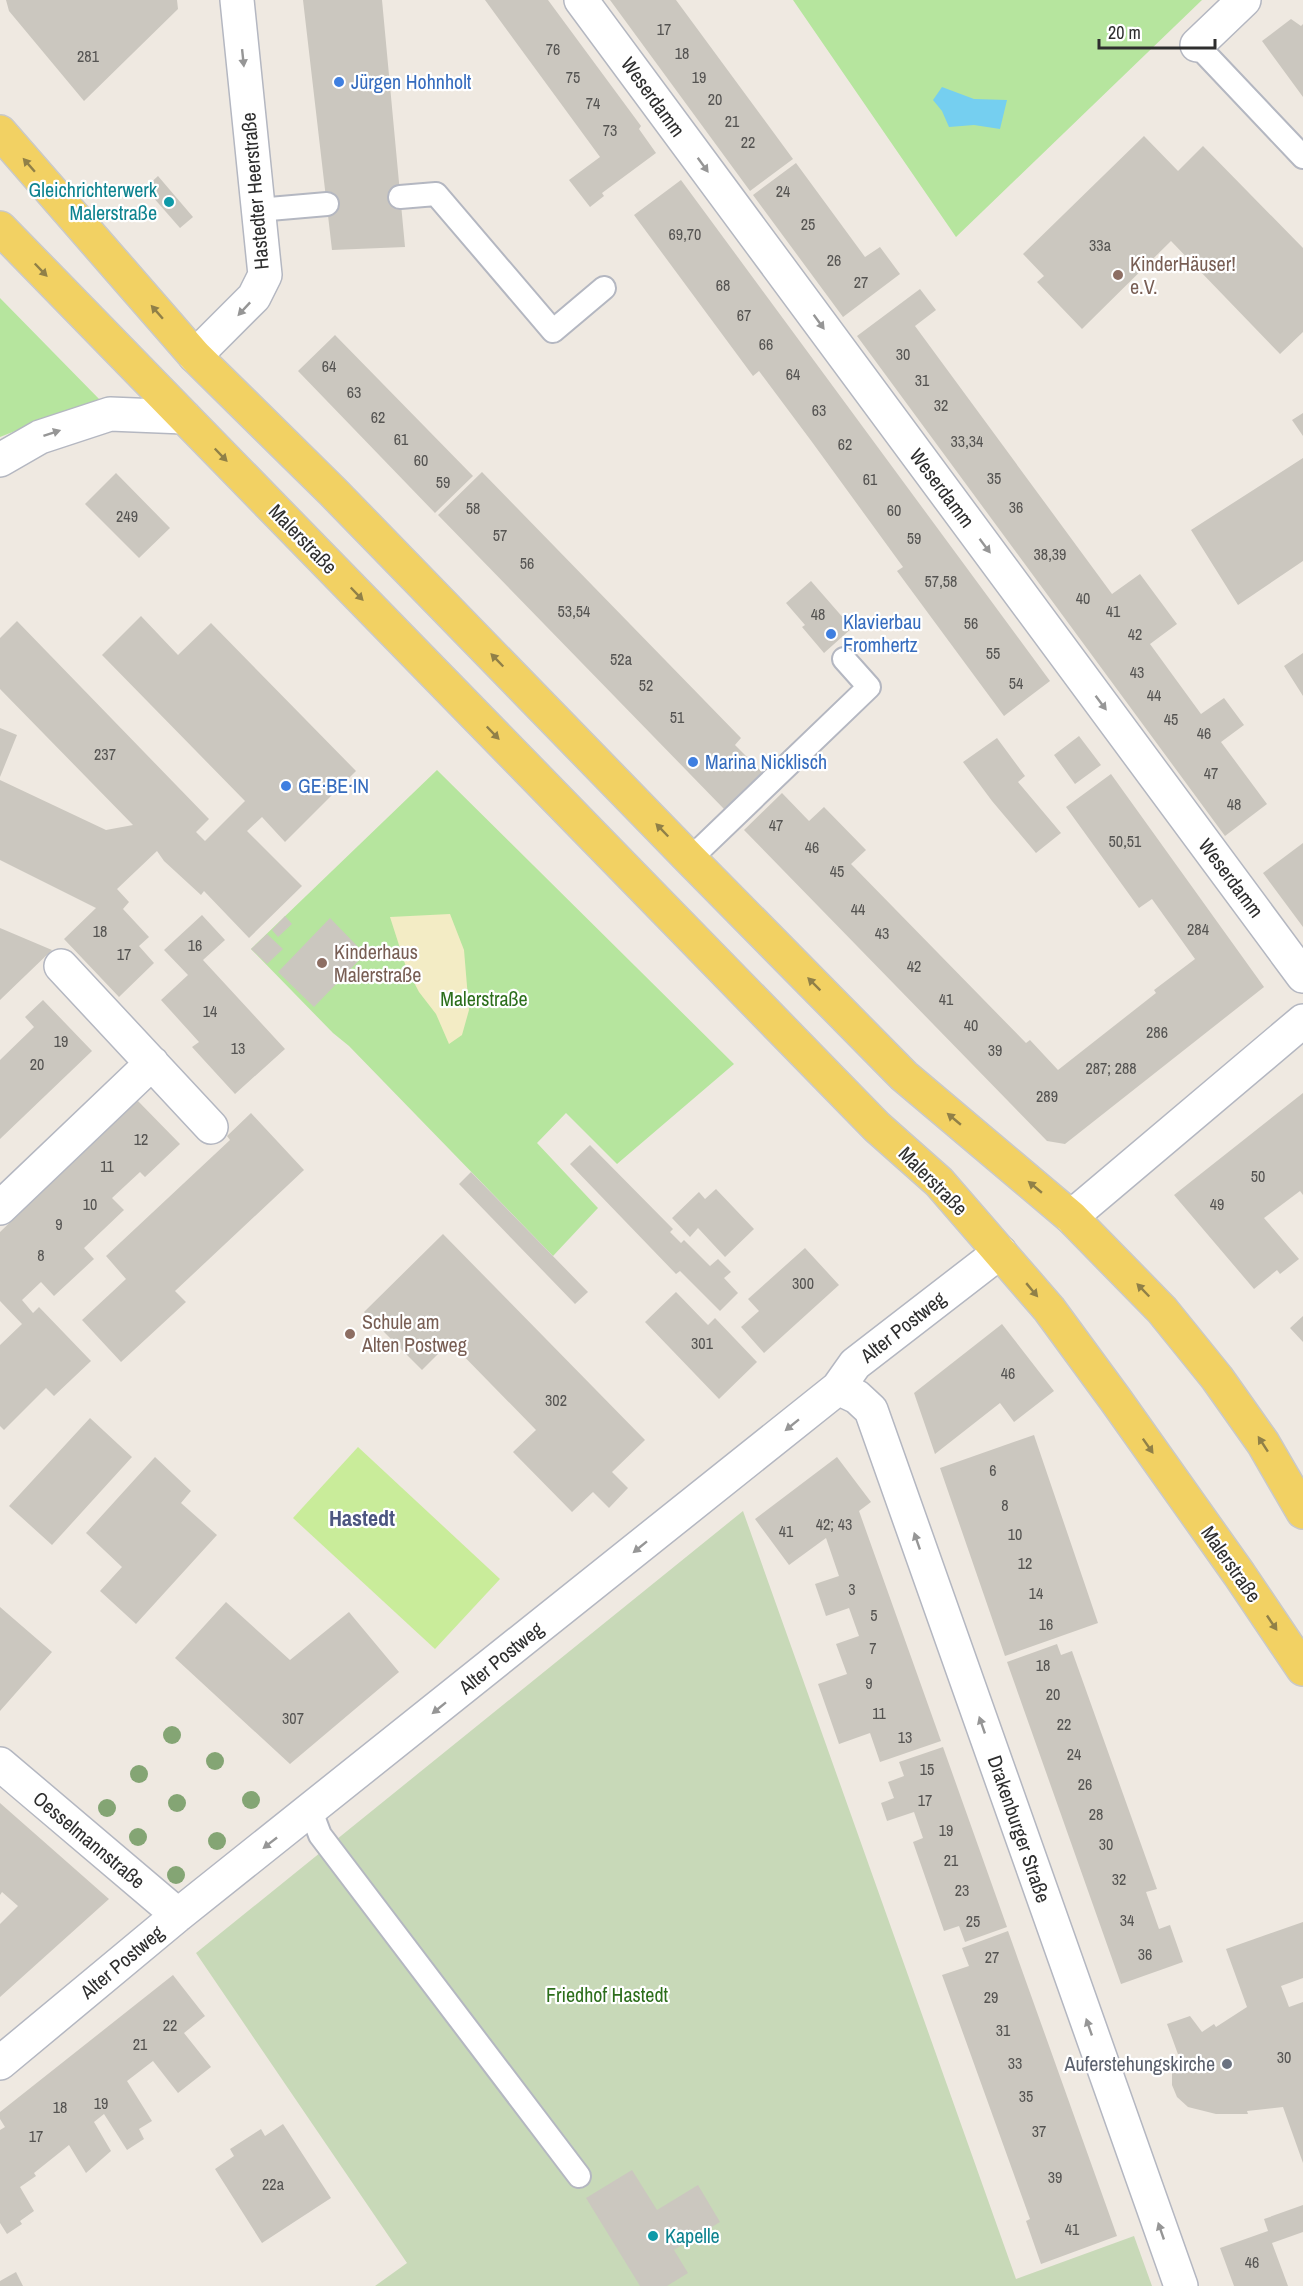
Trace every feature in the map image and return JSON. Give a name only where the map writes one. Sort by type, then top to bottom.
[{"type":"main road","points":[[0,132],[195,356],[333,492],[904,1076],[1071,1217],[1162,1310],[1217,1378],[1298,1495]]},
{"type":"main road","name":"Malerstraße","points":[[0,228],[877,1127],[939,1182],[1048,1309],[1239,1574],[1301,1655]]},
{"type":"street","name":"Hastedter Heerstraße","points":[[195,356],[254,297],[265,275],[237,0]]},
{"type":"street","name":"Weserdamm","points":[[581,0],[1303,976]]},
{"type":"street","points":[[1197,45],[1244,0]]},
{"type":"street","points":[[0,460],[40,437],[110,414],[184,417]]},
{"type":"street","points":[[61,966],[211,1127]]},
{"type":"street","points":[[1071,1217],[1303,1021]]},
{"type":"street","points":[[0,1208],[152,1063]]},
{"type":"street","name":"Alter Postweg","points":[[0,2063],[178,1915],[838,1388],[855,1364],[1000,1252]]},
{"type":"street","name":"Drakenburger Straße","points":[[838,1388],[857,1397],[871,1410],[1181,2286]]},
{"type":"street","name":"Oesselmannstraße","points":[[0,1764],[178,1915]]},
{"type":"lane","points":[[1197,45],[1303,157]]},
{"type":"lane","points":[[400,197],[436,194],[553,331],[604,288]]},
{"type":"lane","points":[[258,210],[327,204]]},
{"type":"lane","points":[[690,859],[870,687],[844,659]]},
{"type":"lane","points":[[311,1811],[320,1835],[579,2176]]},
{"type":"green space","points":[[793,0],[1202,0],[956,237]]},
{"type":"green space","points":[[0,298],[102,402],[61,413],[0,437]]},
{"type":"green space","name":"Malerstraße","points":[[437,770],[734,1064],[617,1164],[566,1113],[537,1143],[598,1208],[553,1256],[349,1046],[333,1033],[251,949]]},
{"type":"green space","points":[[358,1447],[500,1579],[435,1649],[293,1518]]},
{"type":"green space","name":"Friedhof Hastedt","points":[[743,1511],[1016,2279],[1134,2236],[1152,2286],[375,2286],[407,2263],[196,1953]]},
{"type":"sand","points":[[450,914],[464,950],[469,1010],[462,1035],[449,1044],[436,1014],[419,992],[406,967],[390,917]]},
{"type":"water","points":[[942,87],[974,99],[1007,100],[1000,129],[974,125],[949,127],[942,111],[933,100]]},
{"type":"building","points":[[6,0],[177,0],[178,9],[84,101],[9,11]]},
{"type":"building","points":[[303,0],[382,0],[405,247],[332,250]]},
{"type":"building","points":[[485,0],[548,0],[641,126],[639,129],[656,153],[602,193],[604,196],[590,207],[569,180],[600,157]]},
{"type":"building","points":[[610,0],[676,0],[793,159],[750,191]]},
{"type":"building","points":[[1291,19],[1301,26],[1303,24],[1303,97],[1262,41]]},
{"type":"building","points":[[1144,136],[1178,171],[1203,146],[1303,248],[1303,332],[1280,354],[1171,241],[1082,329],[1037,282],[1044,276],[1023,254]]},
{"type":"building","points":[[796,163],[865,257],[880,247],[900,274],[843,317],[753,195]]},
{"type":"building","name":"Gleichrichterwerk Malerstraße","points":[[158,176],[193,217],[180,228],[145,188]]},
{"type":"building","points":[[681,180],[1050,681],[1004,716],[897,571],[903,567],[812,442],[759,371],[753,376],[634,215]]},
{"type":"building","points":[[920,289],[936,310],[915,326],[1112,594],[1140,574],[1177,624],[1150,644],[1201,714],[1224,698],[1244,725],[1221,742],[1267,804],[1225,836],[857,336]]},
{"type":"building","points":[[335,335],[473,476],[435,513],[298,371]]},
{"type":"building","points":[[1303,413],[1303,436],[1292,420]]},
{"type":"building","points":[[1303,458],[1303,561],[1238,605],[1191,530]]},
{"type":"building","points":[[482,472],[741,738],[735,745],[762,772],[724,809],[438,515]]},
{"type":"building","points":[[116,473],[170,528],[139,558],[85,504]]},
{"type":"building","points":[[811,581],[852,628],[824,653],[802,627],[805,625],[786,603]]},
{"type":"building","points":[[141,616],[178,655],[211,623],[356,771],[285,842],[262,817],[247,831],[302,886],[249,938],[204,891],[201,895],[164,861],[157,851],[117,889],[129,902],[123,909],[149,937],[139,946],[154,963],[119,997],[64,939],[96,908],[0,860],[0,780],[106,830],[133,825],[0,689],[0,638],[17,621],[209,819],[196,832],[205,841],[245,801],[102,655]]},
{"type":"building","points":[[1303,653],[1303,696],[1284,666]]},
{"type":"building","points":[[0,728],[17,735],[0,777]]},
{"type":"building","points":[[1079,736],[1101,765],[1075,784],[1054,755]]},
{"type":"building","points":[[997,738],[1025,776],[1018,782],[1061,833],[1036,853],[963,762]]},
{"type":"building","points":[[1111,774],[1264,987],[1065,1144],[1047,1141],[744,830],[782,793],[809,821],[824,807],[866,850],[851,864],[1026,1043],[1030,1040],[1058,1070],[1156,993],[1154,990],[1195,959],[1152,899],[1139,908],[1066,807]]},
{"type":"building","points":[[1303,843],[1303,927],[1263,873]]},
{"type":"building","points":[[202,915],[225,940],[203,960],[285,1049],[235,1094],[192,1047],[199,1042],[161,1000],[188,975],[164,950]]},
{"type":"building","points":[[285,916],[292,924],[278,937],[272,930]]},
{"type":"building","name":"Kinderhaus Malerstraße","points":[[330,918],[365,954],[314,1007],[278,972]]},
{"type":"building","points":[[0,928],[52,950],[0,1000]]},
{"type":"building","points":[[267,934],[283,949],[267,964],[251,949]]},
{"type":"building","points":[[43,1000],[92,1051],[0,1139],[0,1060],[34,1027],[25,1017]]},
{"type":"building","points":[[1303,1093],[1303,1195],[1300,1191],[1264,1218],[1299,1259],[1280,1274],[1277,1270],[1254,1289],[1174,1195]]},
{"type":"building","points":[[137,1100],[180,1144],[145,1177],[140,1172],[112,1198],[124,1210],[84,1248],[94,1259],[54,1296],[41,1282],[22,1300],[33,1313],[39,1307],[91,1361],[54,1396],[46,1388],[4,1430],[0,1426],[0,1345],[22,1324],[0,1301],[0,1232]]},
{"type":"building","points":[[251,1113],[304,1170],[175,1291],[186,1302],[121,1362],[82,1320],[126,1279],[106,1256],[230,1140],[227,1136]]},
{"type":"building","points":[[590,1145],[673,1229],[670,1232],[681,1243],[684,1240],[710,1266],[718,1259],[731,1272],[724,1278],[738,1293],[720,1311],[680,1271],[676,1274],[570,1164]]},
{"type":"building","points":[[471,1172],[588,1292],[575,1304],[459,1184]]},
{"type":"building","points":[[716,1189],[754,1229],[725,1257],[698,1228],[690,1237],[672,1218],[699,1192],[705,1199]]},
{"type":"building","points":[[443,1234],[645,1440],[612,1472],[628,1488],[609,1508],[593,1492],[572,1512],[513,1452],[536,1430],[450,1342],[422,1370],[364,1312]]},
{"type":"building","points":[[805,1248],[839,1285],[764,1353],[741,1327],[759,1311],[748,1299]]},
{"type":"building","points":[[676,1292],[708,1325],[715,1318],[757,1362],[719,1399],[645,1322]]},
{"type":"building","points":[[1303,1316],[1303,1342],[1290,1328]]},
{"type":"building","points":[[1002,1324],[1054,1391],[1014,1422],[1000,1403],[935,1454],[914,1393]]},
{"type":"building","points":[[90,1418],[132,1457],[52,1545],[9,1506]]},
{"type":"building","points":[[1034,1435],[1098,1623],[1005,1656],[940,1468]]},
{"type":"building","points":[[155,1457],[191,1491],[181,1503],[217,1535],[136,1624],[100,1591],[122,1567],[86,1533]]},
{"type":"building","points":[[837,1457],[871,1502],[859,1511],[941,1741],[880,1762],[870,1733],[839,1744],[818,1684],[847,1674],[836,1644],[859,1636],[849,1608],[826,1616],[815,1584],[839,1576],[826,1538],[789,1565],[755,1519]]},
{"type":"building","points":[[226,1602],[290,1660],[349,1612],[399,1672],[290,1764],[175,1658]]},
{"type":"building","points":[[0,1607],[52,1652],[0,1711]]},
{"type":"building","points":[[1057,1644],[1061,1655],[1072,1651],[1157,1889],[1146,1892],[1159,1929],[1170,1925],[1183,1962],[1121,1984],[1007,1662]]},
{"type":"building","points":[[943,1747],[1007,1927],[965,1942],[959,1926],[944,1931],[913,1842],[923,1838],[914,1812],[887,1821],[881,1803],[894,1798],[888,1782],[904,1776],[899,1762]]},
{"type":"building","points":[[0,1803],[109,1899],[0,1997],[0,1924],[18,1906],[2,1892],[0,1895]]},
{"type":"building","points":[[1303,1922],[1303,1978],[1281,1986],[1289,2007],[1303,2002],[1303,2163],[1283,2107],[1247,2111],[1248,2114],[1216,2114],[1188,2107],[1177,2097],[1172,2085],[1172,2070],[1179,2057],[1167,2024],[1190,2016],[1202,2032],[1214,2024],[1216,2027],[1247,2007],[1226,1949]]},
{"type":"building","points":[[1008,1931],[1117,2236],[1041,2264],[1026,2221],[1030,2219],[942,1975],[969,1966],[962,1948]]},
{"type":"building","points":[[173,1975],[205,2016],[184,2033],[211,2067],[178,2093],[153,2061],[127,2081],[152,2121],[139,2129],[144,2139],[127,2150],[104,2114],[94,2122],[111,2151],[86,2173],[69,2145],[34,2173],[36,2176],[20,2187],[34,2211],[20,2221],[22,2224],[7,2234],[0,2223],[0,2130],[5,2127],[0,2119],[0,2112]]},
{"type":"building","points":[[283,2124],[331,2198],[262,2243],[215,2169],[234,2156],[230,2149],[261,2129],[265,2136]]},
{"type":"building","name":"Kapelle","points":[[632,2170],[657,2210],[698,2185],[720,2222],[674,2250],[688,2273],[667,2286],[640,2286],[586,2198]]},
{"type":"building","points":[[1303,2205],[1303,2232],[1272,2243],[1288,2286],[1234,2286],[1220,2248],[1268,2231],[1264,2219]]},
{"type":"building","points":[[16,2272],[23,2286],[0,2286],[0,2281]]},
{"type":"place","name":"Jürgen Hohnholt","points":[[339,82]]},
{"type":"place","name":"Gleichrichterwerk Malerstraße","points":[[169,202]]},
{"type":"place","name":"KinderHäuser! e.V.","points":[[1118,275]]},
{"type":"place","name":"Klavierbau Fromhertz","points":[[831,634]]},
{"type":"place","name":"Marina Nicklisch","points":[[693,762]]},
{"type":"place","name":"GE·BE·IN","points":[[286,786]]},
{"type":"place","name":"Kinderhaus Malerstraße","points":[[322,963]]},
{"type":"place","name":"Schule am Alten Postweg","points":[[350,1334]]},
{"type":"place","name":"Auferstehungskirche","points":[[1227,2064]]},
{"type":"place","name":"Kapelle","points":[[653,2236]]},
{"type":"district","name":"Hastedt","points":[[362,1518]]}]
